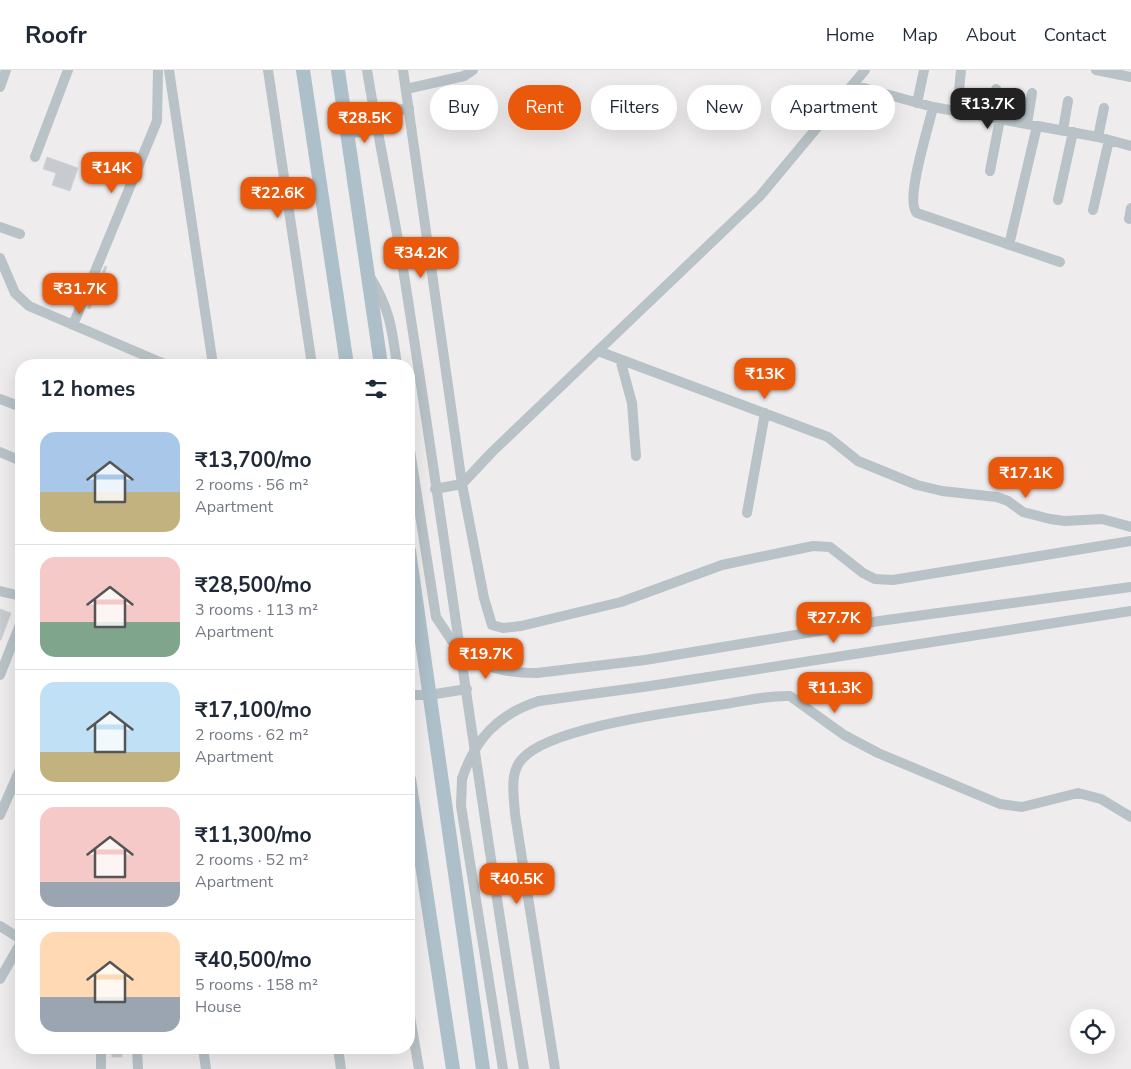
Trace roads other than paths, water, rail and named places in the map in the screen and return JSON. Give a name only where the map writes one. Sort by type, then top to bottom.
[{"type":"main road","points":[[302,70],[345,359]]},
{"type":"main road","points":[[338,70],[380,359]]},
{"type":"main road","points":[[415,592],[483,1069]]},
{"type":"main road","points":[[415,819],[453,1069]]},
{"type":"street","points":[[0,87],[6,70]]},
{"type":"street","points":[[35,157],[68,70]]},
{"type":"street","points":[[73,326],[157,121],[158,70]]},
{"type":"street","points":[[169,70],[213,359]]},
{"type":"street","points":[[268,70],[311,359]]},
{"type":"street","points":[[366,70],[376,114],[404,273],[435,489],[467,689],[494,886],[524,1069]]},
{"type":"street","points":[[403,70],[462,484],[484,598],[492,625],[503,628],[621,602],[722,565],[813,546],[830,547],[863,573],[875,579],[893,580],[1131,541]]},
{"type":"street","points":[[406,89],[464,76],[473,70]]},
{"type":"street","points":[[854,85],[865,70]]},
{"type":"street","points":[[917,103],[924,70]]},
{"type":"street","points":[[957,112],[961,70]]},
{"type":"street","points":[[1096,70],[1131,77]]},
{"type":"street","points":[[990,171],[996,118],[996,89]]},
{"type":"street","points":[[1009,245],[1032,125],[1032,93]]},
{"type":"street","points":[[895,97],[934,108],[1068,131],[1131,146]]},
{"type":"street","points":[[1058,200],[1068,131],[1068,102]]},
{"type":"street","points":[[376,114],[409,108]]},
{"type":"street","points":[[934,108],[915,179],[912,198],[913,209],[917,213],[1060,262]]},
{"type":"street","points":[[1098,137],[1104,108]]},
{"type":"street","points":[[347,134],[378,129]]},
{"type":"street","points":[[435,489],[462,484],[760,196],[816,130]]},
{"type":"street","points":[[1093,210],[1109,140]]},
{"type":"street","points":[[1128,219],[1131,208]]},
{"type":"street","points":[[0,227],[20,234]]},
{"type":"street","points":[[0,258],[21,301],[50,317],[152,359]]},
{"type":"street","points":[[368,274],[382,296],[391,318],[396,359]]},
{"type":"street","points":[[598,351],[828,437],[858,461],[917,485],[942,491],[997,497],[1008,501],[1023,512],[1050,519],[1065,521],[1102,518],[1131,527]]},
{"type":"street","points":[[620,359],[635,416],[636,456]]},
{"type":"street","points":[[0,399],[15,405]]},
{"type":"street","points":[[748,513],[765,414]]},
{"type":"street","points":[[0,452],[15,458]]},
{"type":"street","points":[[415,482],[436,617],[452,641],[461,649],[490,668],[511,673],[537,673],[646,660],[879,622],[1131,587]]},
{"type":"street","points":[[0,591],[15,595]]},
{"type":"street","points":[[503,1069],[461,806],[462,779],[469,756],[486,733],[501,719],[522,706],[539,701],[650,686],[1131,611]]},
{"type":"street","points":[[0,675],[15,637]]},
{"type":"street","points":[[415,695],[467,689]]},
{"type":"street","points":[[556,1069],[513,786],[516,768],[520,760],[528,753],[557,739],[605,725],[660,714],[790,696],[844,735],[878,753],[1000,804],[1022,807],[1078,793],[1101,798],[1131,817]]},
{"type":"street","points":[[0,815],[15,781]]},
{"type":"street","points":[[0,927],[15,936]]},
{"type":"street","points":[[0,979],[15,953]]},
{"type":"street","points":[[415,1050],[418,1069]]},
{"type":"street","points":[[101,1054],[101,1069]]},
{"type":"street","points":[[137,1054],[138,1069]]},
{"type":"street","points":[[204,1054],[206,1069]]},
{"type":"street","points":[[339,1054],[341,1069]]}]
